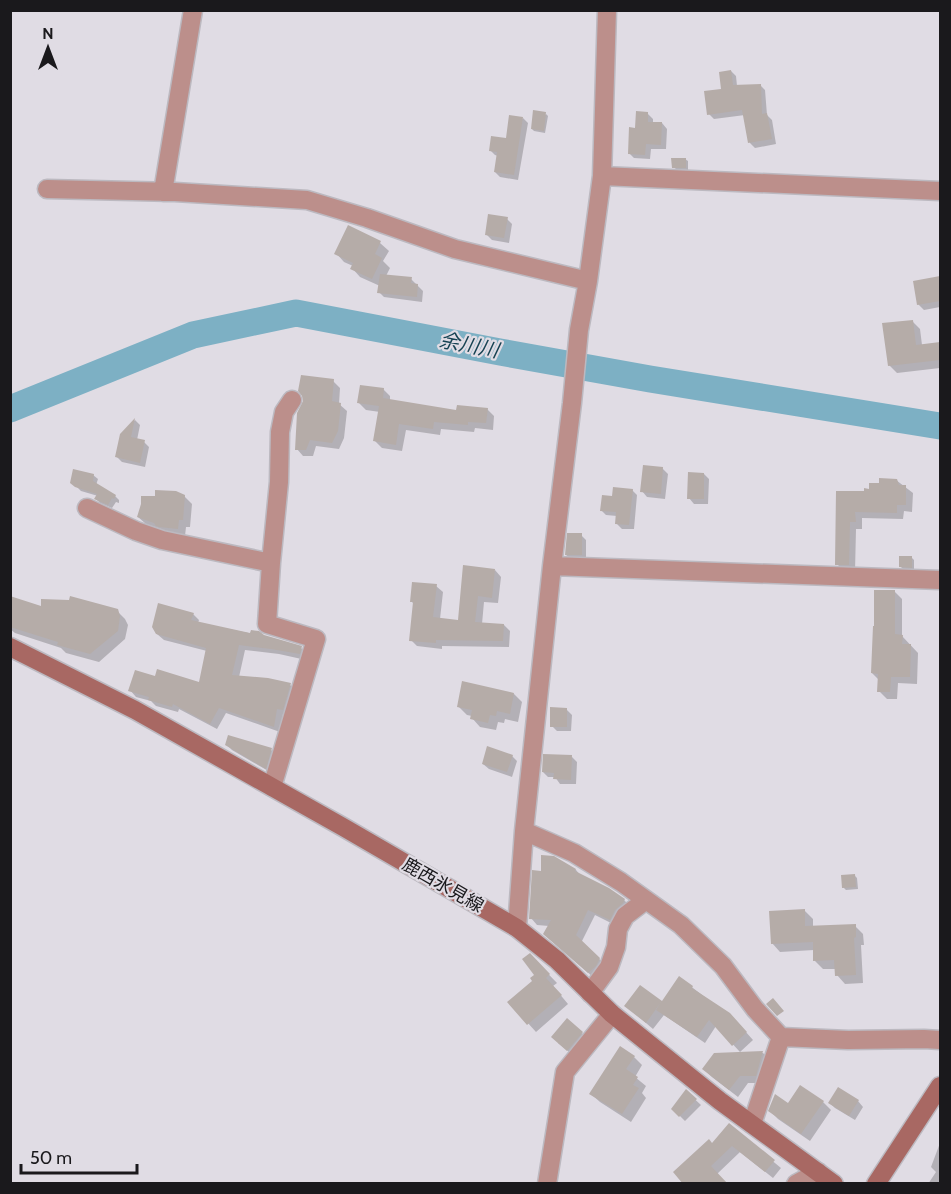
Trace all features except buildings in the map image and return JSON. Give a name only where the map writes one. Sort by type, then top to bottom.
[{"type":"main road","name":"鹿西氷見線","points":[[10,647],[135,710],[517,928],[557,960],[612,1014],[720,1101],[834,1184]]},
{"type":"main road","points":[[876,1184],[940,1086]]},
{"type":"street","points":[[163,192],[193,10]]},
{"type":"street","points":[[517,928],[524,831],[552,566],[579,330],[602,176],[607,10]]},
{"type":"street","points":[[602,176],[940,191]]},
{"type":"street","points":[[47,189],[163,192],[307,200],[455,249],[588,281]]},
{"type":"street","points":[[272,787],[316,639],[267,624],[279,482],[280,432],[284,412],[292,400]]},
{"type":"street","points":[[87,508],[136,531],[162,540],[271,563]]},
{"type":"street","points":[[552,566],[940,580]]},
{"type":"street","points":[[524,831],[574,853],[621,882],[681,925],[723,966],[755,1009],[781,1037],[940,1040]]},
{"type":"street","points":[[590,993],[609,967],[616,947],[618,929],[625,916],[646,900]]},
{"type":"street","points":[[547,1184],[565,1072],[612,1014]]},
{"type":"street","points":[[752,1124],[781,1037]]},
{"type":"street","points":[[796,1184],[818,1172]]},
{"type":"waterway","name":"余川川","points":[[10,409],[193,335],[296,313],[650,379],[940,426]]}]
